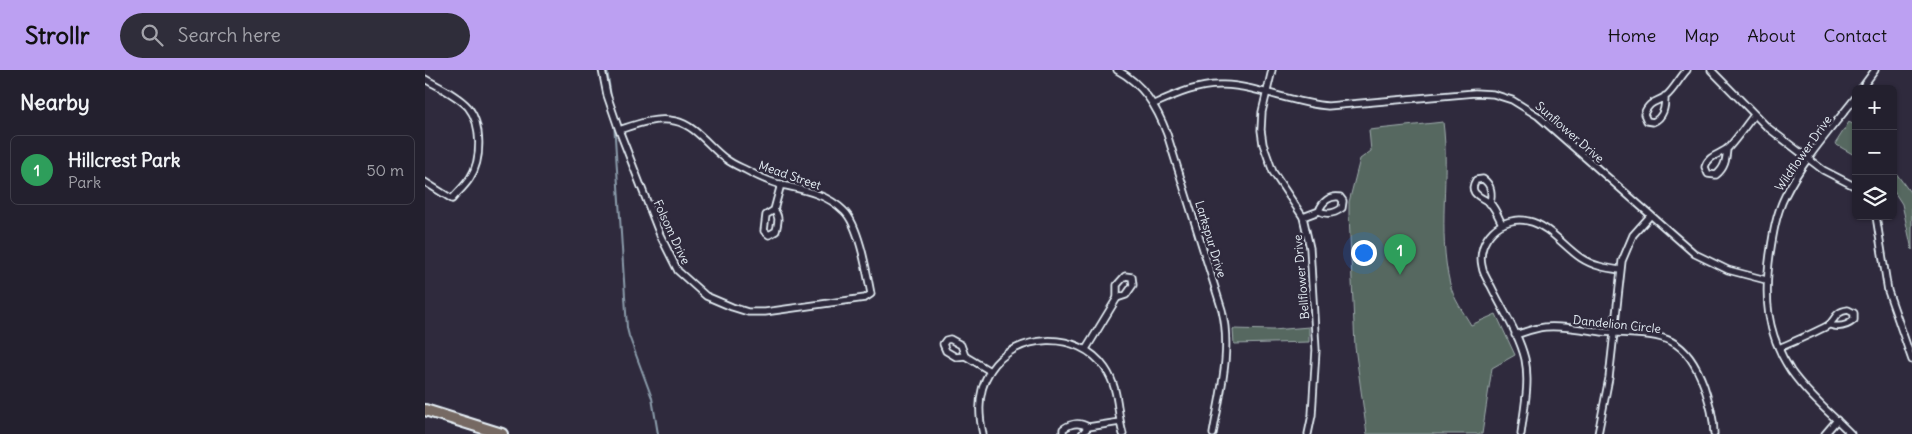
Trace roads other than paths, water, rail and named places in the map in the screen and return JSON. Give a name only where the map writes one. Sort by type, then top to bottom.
[{"type":"highway","points":[[425,410],[502,434]]},
{"type":"street","name":"Folsom Drive","points":[[602,70],[607,95],[619,130],[660,234],[678,271],[705,296],[732,308],[748,312],[765,312],[865,298]]},
{"type":"street","name":"Larkspur Drive","points":[[1117,70],[1143,90],[1153,104],[1167,134],[1224,316],[1225,370],[1213,434]]},
{"type":"street","name":"Bellflower Drive","points":[[1272,70],[1266,94],[1261,130],[1264,150],[1273,172],[1303,217],[1310,248],[1316,350],[1313,408],[1308,434]]},
{"type":"street","points":[[1665,96],[1665,108],[1661,117],[1655,122],[1647,120],[1644,114],[1648,106],[1665,96],[1687,70]]},
{"type":"street","points":[[1711,70],[1772,132],[1823,170],[1852,185]]},
{"type":"street","points":[[1864,85],[1875,70]]},
{"type":"street","points":[[425,79],[457,98],[467,107],[475,118],[479,149],[477,163],[470,178],[452,199],[425,182]]},
{"type":"street","name":"Sunflower Drive","points":[[1153,104],[1189,90],[1216,85],[1236,86],[1311,104],[1328,106],[1459,93],[1484,93],[1503,97],[1517,102],[1538,116],[1650,216],[1703,260],[1728,270],[1767,280]]},
{"type":"street","name":"Wildflower Drive","points":[[1851,434],[1788,367],[1769,320],[1766,301],[1773,234],[1782,202],[1809,159],[1852,101]]},
{"type":"street","points":[[1727,149],[1725,163],[1721,170],[1716,175],[1708,174],[1705,170],[1707,162],[1715,154],[1727,149],[1754,115]]},
{"type":"street","name":"Mead Street","points":[[619,130],[649,120],[676,121],[696,132],[726,159],[748,171],[831,200],[846,212],[854,227],[867,268],[871,294],[865,298]]},
{"type":"street","points":[[774,210],[781,184]]},
{"type":"street","points":[[1490,204],[1502,224]]},
{"type":"street","points":[[1303,217],[1319,210]]},
{"type":"street","points":[[1598,434],[1608,379],[1620,270],[1629,242],[1650,216]]},
{"type":"street","points":[[1877,220],[1888,291],[1912,360]]},
{"type":"street","points":[[1521,434],[1527,372],[1523,352],[1481,265],[1483,248],[1486,241],[1492,232],[1502,224],[1514,221],[1532,222],[1547,230],[1585,260],[1599,266],[1620,270]]},
{"type":"street","points":[[1086,349],[1117,298]]},
{"type":"street","points":[[1779,348],[1830,325]]},
{"type":"street","name":"Dandelion Circle","points":[[1515,335],[1546,327],[1662,337],[1675,343],[1685,351],[1699,371],[1713,417],[1714,434]]},
{"type":"street","points":[[983,434],[980,417],[981,394],[990,371],[1011,351],[1034,342],[1053,340],[1063,341],[1086,349],[1104,366],[1115,386],[1123,434]]},
{"type":"street","points":[[965,356],[990,371]]},
{"type":"street","points":[[1825,434],[1837,420]]},
{"type":"street","points":[[1063,434],[1064,427],[1074,424],[1083,424],[1088,427],[1120,422]]},
{"type":"street","points":[[1082,434],[1088,427]]},
{"type":"waterway","points":[[607,70],[611,97]]},
{"type":"waterway","points":[[614,122],[627,328],[652,398],[658,434]]},
{"type":"place","name":"Hillcrest Park","points":[[1400,275]]}]
